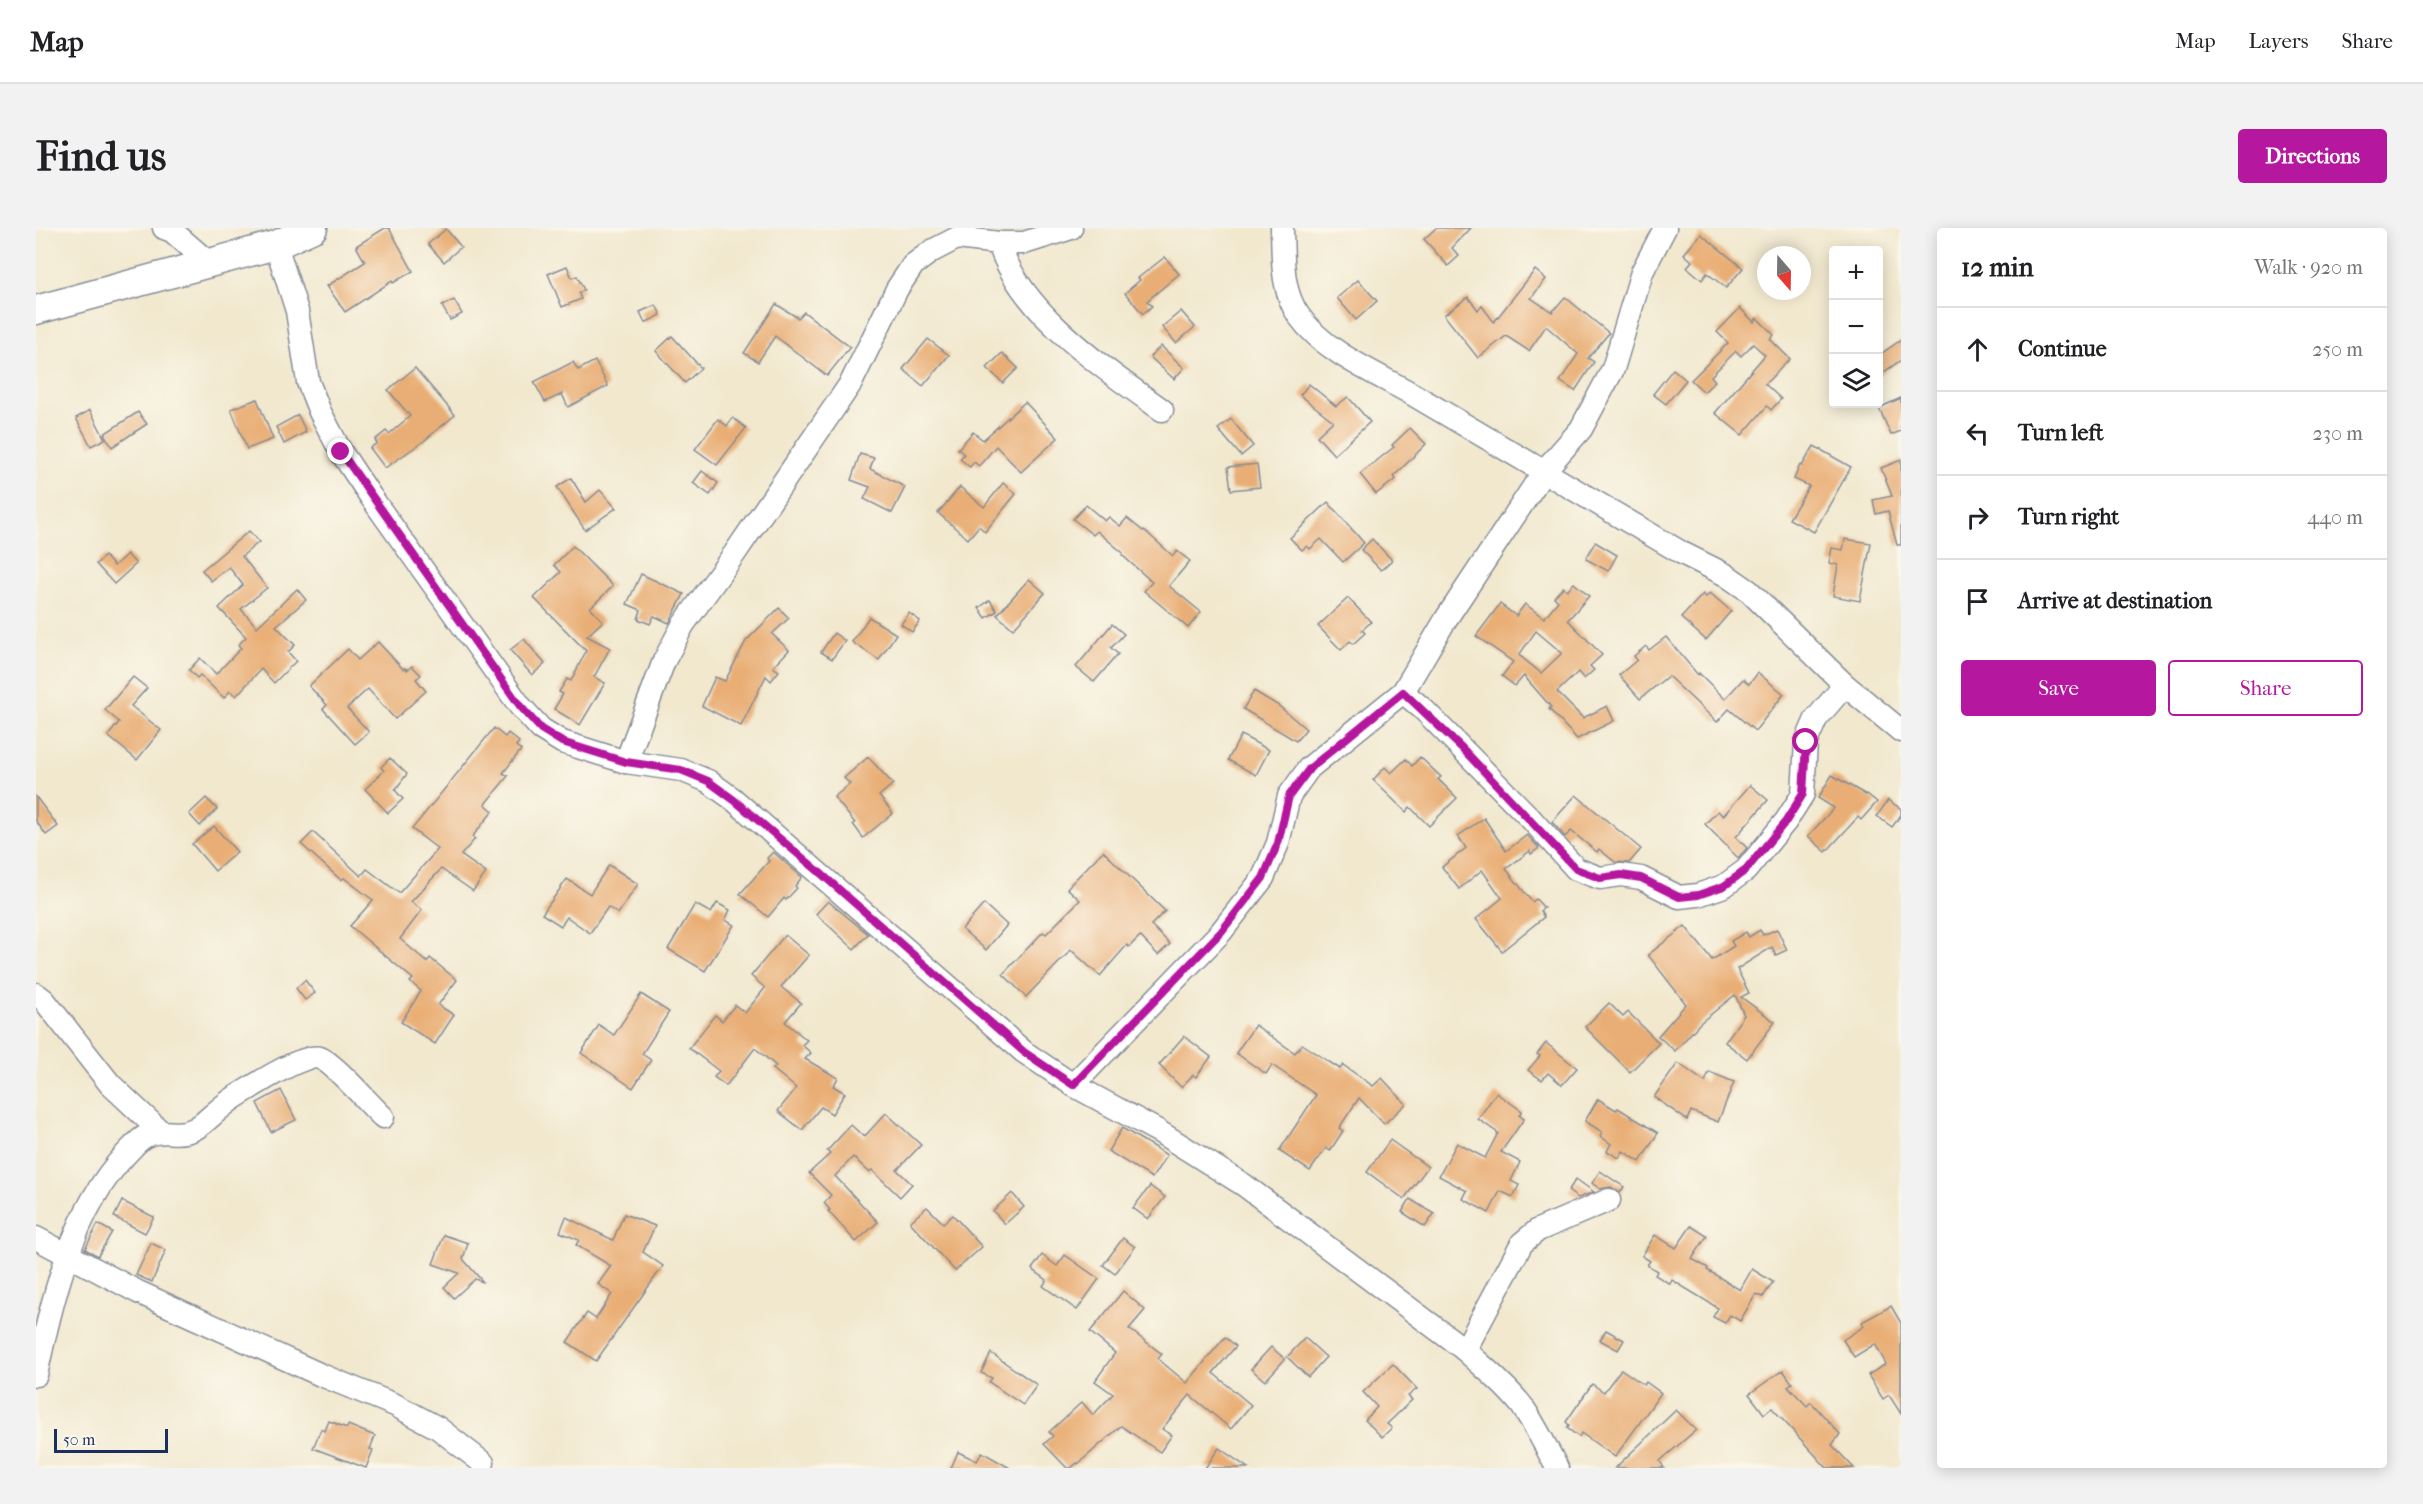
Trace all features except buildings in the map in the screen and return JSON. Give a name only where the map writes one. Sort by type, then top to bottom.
[{"type":"main road","points":[[36,310],[276,245],[313,228]]},
{"type":"street","points":[[164,228],[172,231],[210,264]]},
{"type":"street","points":[[626,762],[664,661],[684,625],[851,384],[897,289],[913,265],[932,251],[957,238],[999,243],[1024,243],[1071,228]]},
{"type":"street","points":[[1282,228],[1284,280],[1298,315],[1313,332],[1342,355],[1682,553],[1726,575],[1749,591],[1845,685],[1901,731]]},
{"type":"street","points":[[1073,1085],[1221,932],[1263,878],[1278,843],[1289,796],[1310,768],[1403,692],[1446,620],[1544,471],[1581,429],[1613,369],[1642,272],[1665,228]]},
{"type":"street","points":[[999,243],[1004,262],[1018,286],[1039,308],[1103,368],[1162,410]]},
{"type":"street","points":[[276,245],[297,311],[308,382],[320,412],[341,452],[520,706],[541,729],[562,742],[626,762],[681,770],[708,781],[734,800],[1024,1052],[1073,1085],[1158,1131],[1245,1185],[1465,1350],[1521,1405],[1539,1432],[1557,1468]]},
{"type":"street","points":[[1403,692],[1447,733],[1576,869],[1600,878],[1621,875],[1641,878],[1679,897],[1698,895],[1724,886],[1746,870],[1786,821],[1803,794],[1806,742],[1816,719],[1845,685]]},
{"type":"street","points":[[36,994],[54,1011],[110,1084],[161,1132]]},
{"type":"street","points":[[36,1375],[46,1327],[68,1255],[93,1199],[109,1172],[147,1136],[161,1132],[178,1134],[194,1131],[232,1099],[303,1059],[320,1058],[336,1070],[382,1117]]},
{"type":"street","points":[[1465,1350],[1522,1243],[1538,1230],[1610,1200]]},
{"type":"street","points":[[36,1238],[138,1292],[321,1375],[394,1405],[438,1428],[483,1463]]},
{"type":"route","points":[[341,452],[520,706],[541,729],[562,742],[590,752],[626,762],[681,770],[708,781],[817,870],[1024,1052],[1073,1085],[1221,932],[1263,878],[1278,843],[1289,796],[1310,768],[1403,692],[1462,748],[1576,869],[1600,878],[1621,875],[1641,878],[1679,897],[1698,895],[1724,886],[1746,870],[1786,821],[1803,794],[1806,742]]}]
